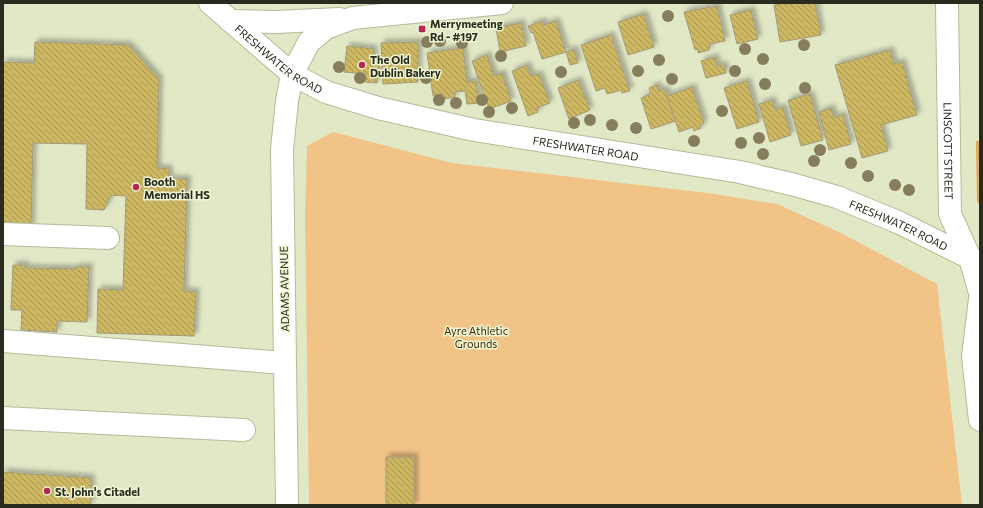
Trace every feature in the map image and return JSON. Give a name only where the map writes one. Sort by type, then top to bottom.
[{"type":"street","name":"FRESHWATER ROAD","points":[[210,3],[292,74],[326,92],[421,119],[474,130],[740,172],[795,184],[837,197],[900,222],[975,261]]},
{"type":"street","points":[[230,21],[276,22],[353,18],[502,3]]},
{"type":"street","name":"LINSCOTT STREET","points":[[947,3],[950,214],[975,261],[980,293]]},
{"type":"street","name":"ADAMS AVENUE","points":[[287,505],[282,149],[287,101],[292,74],[309,42],[326,28],[353,18]]},
{"type":"street","points":[[3,234],[108,238]]},
{"type":"street","points":[[980,299],[973,356],[980,420]]},
{"type":"street","points":[[3,341],[284,362]]},
{"type":"street","points":[[3,418],[244,430]]},
{"type":"green space","name":"Ayre Athletic Grounds","points":[[333,132],[452,163],[707,193],[777,204],[839,232],[937,284],[962,505],[309,505],[305,216],[307,146]]},
{"type":"green space","points":[[976,141],[980,141],[980,206],[977,201]]},
{"type":"building","points":[[785,3],[815,3],[821,35],[780,42],[774,5]]},
{"type":"building","points":[[717,6],[725,41],[710,44],[709,50],[698,53],[698,49],[695,50],[684,12]]},
{"type":"building","points":[[751,10],[758,39],[737,44],[730,15]]},
{"type":"building","points":[[644,14],[654,47],[628,55],[618,22]]},
{"type":"building","points":[[542,21],[544,25],[556,21],[566,52],[542,59],[533,32],[531,33],[528,26]]},
{"type":"building","points":[[521,23],[526,46],[500,52],[496,28]]},
{"type":"building","points":[[611,35],[630,91],[622,93],[621,90],[607,94],[605,88],[596,91],[581,45]]},
{"type":"building","name":"Booth Memorial HS","points":[[35,42],[128,45],[159,79],[157,168],[169,169],[169,179],[187,179],[184,291],[196,292],[194,336],[97,333],[98,289],[123,290],[126,196],[111,195],[104,210],[86,209],[87,144],[33,143],[31,228],[3,227],[3,62],[34,63]]},
{"type":"building","points":[[418,42],[418,82],[383,84],[381,43]]},
{"type":"building","name":"The Old Dublin Bakery","points":[[347,46],[374,49],[373,58],[380,59],[377,83],[365,82],[365,74],[344,72]]},
{"type":"building","points":[[463,48],[467,82],[476,81],[479,103],[467,104],[465,91],[455,92],[455,97],[444,99],[444,94],[433,96],[427,53]]},
{"type":"building","points":[[574,49],[578,63],[570,65],[566,52]]},
{"type":"building","points":[[890,50],[894,64],[902,62],[917,115],[881,125],[888,151],[862,158],[835,65]]},
{"type":"building","points":[[487,55],[494,76],[502,73],[511,101],[489,109],[472,61]]},
{"type":"building","points":[[715,57],[717,66],[724,65],[726,73],[706,78],[701,61]]},
{"type":"building","points":[[527,65],[531,76],[539,74],[550,103],[537,108],[538,112],[528,116],[512,71]]},
{"type":"building","points":[[578,80],[590,110],[569,119],[558,88]]},
{"type":"building","points":[[747,81],[759,122],[737,129],[724,88]]},
{"type":"building","points":[[657,85],[659,91],[665,89],[676,121],[651,129],[641,98],[651,94],[649,88]]},
{"type":"building","points":[[692,87],[704,123],[700,125],[701,128],[694,131],[693,127],[679,132],[667,96]]},
{"type":"building","points":[[810,94],[823,140],[801,146],[788,100]]},
{"type":"building","points":[[772,100],[775,110],[783,107],[791,135],[770,142],[759,104]]},
{"type":"building","points":[[831,108],[834,117],[843,115],[851,144],[829,150],[819,112]]},
{"type":"building","points":[[13,265],[25,265],[25,268],[76,269],[76,267],[89,267],[87,322],[57,321],[57,332],[21,330],[22,310],[11,310]]},
{"type":"building","points":[[386,457],[414,457],[414,505],[386,505]]},
{"type":"building","name":"St. John's Citadel","points":[[3,472],[91,478],[91,505],[3,505]]},
{"type":"place","name":"Merrymeeting Rd - #197","points":[[422,29]]},
{"type":"place","name":"The Old Dublin Bakery","points":[[362,65]]},
{"type":"place","name":"Booth Memorial HS","points":[[136,187]]},
{"type":"place","name":"St. John's Citadel","points":[[47,491]]}]
